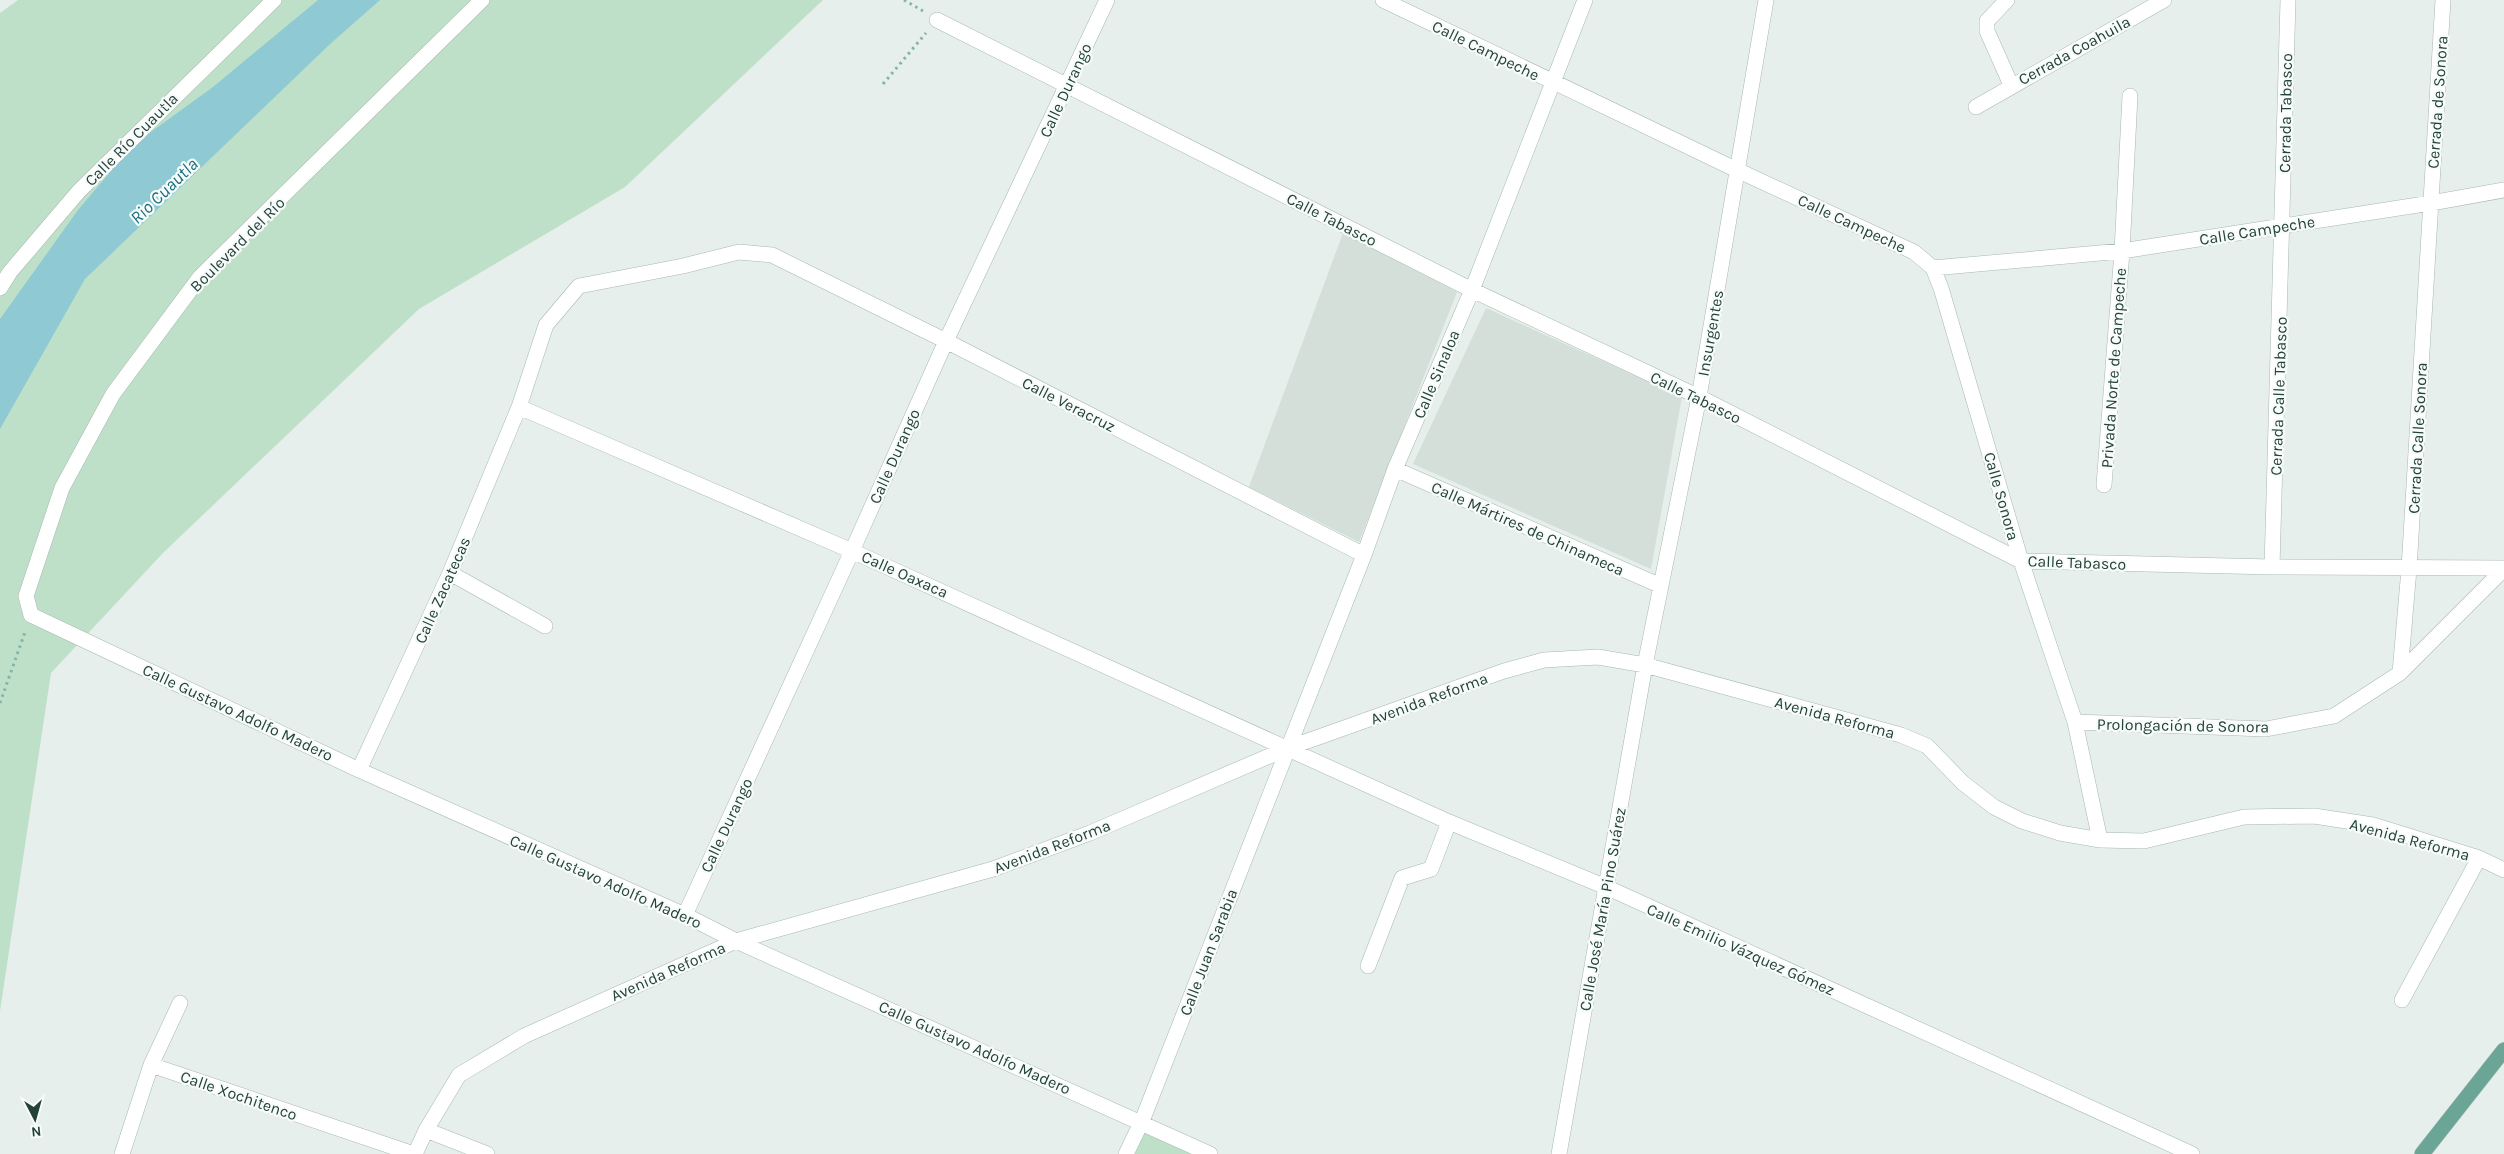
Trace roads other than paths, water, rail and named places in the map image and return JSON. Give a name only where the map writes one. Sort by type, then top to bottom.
[{"type":"main road","points":[[2422,1154],[2504,1050]]},
{"type":"street","name":"Calle Río Cuautla","points":[[0,288],[10,272],[79,191],[274,0]]},
{"type":"street","name":"Boulevard del Río","points":[[31,615],[26,596],[62,488],[113,394],[200,277],[482,0]]},
{"type":"street","name":"Calle Durango","points":[[684,915],[946,341],[1107,0]]},
{"type":"street","name":"Calle Campeche","points":[[1383,0],[1739,171],[1914,252],[1933,268],[2122,251],[2504,190]]},
{"type":"street","name":"Calle Sinaloa","points":[[1288,748],[1396,469],[1472,290],[1585,0]]},
{"type":"street","name":"Insurgentes","points":[[1645,665],[1699,397],[1739,171],[1766,0]]},
{"type":"street","name":"Cerrada Coahuila","points":[[2007,0],[1987,21],[1987,31],[2011,85]]},
{"type":"street","name":"Cerrada Coahuila","points":[[1976,107],[2011,85],[2164,0]]},
{"type":"street","name":"Cerrada Tabasco","points":[[2283,226],[2288,0]]},
{"type":"street","name":"Cerrada de Sonora","points":[[2431,203],[2443,0]]},
{"type":"street","name":"Calle Tabasco","points":[[937,20],[1472,290],[1699,397],[2021,561],[2272,567],[2504,569]]},
{"type":"street","name":"Privada Norte de Campeche","points":[[2104,485],[2122,251],[2130,96]]},
{"type":"street","name":"Cerrada Calle Sonora","points":[[2400,673],[2409,569],[2431,203]]},
{"type":"street","name":"Cerrada Calle Tabasco","points":[[2272,567],[2283,226]]},
{"type":"street","name":"Calle Zacatecas","points":[[359,770],[450,573],[519,407],[546,325],[579,286],[683,266],[739,252],[772,255]]},
{"type":"street","name":"Calle Veracruz","points":[[772,255],[946,341],[1364,555]]},
{"type":"street","name":"Calle Sonora","points":[[1933,268],[1941,288],[2021,561],[2076,722],[2100,840]]},
{"type":"street","name":"Calle Oaxaca","points":[[519,407],[852,550],[1288,748]]},
{"type":"street","name":"Calle Mártires de Chinameca","points":[[1396,469],[1660,586]]},
{"type":"street","name":"Prolongación de Sonora","points":[[2076,722],[2266,729],[2334,716],[2400,673],[2504,569]]},
{"type":"street","points":[[450,573],[545,626]]},
{"type":"street","name":"Calle Gustavo Adolfo Madero","points":[[31,615],[359,770],[684,915],[736,941],[1142,1121],[1210,1154]]},
{"type":"street","name":"Avenida Reforma","points":[[415,1154],[426,1130],[459,1075],[524,1036],[736,941],[993,869],[1090,833],[1288,748],[1504,672],[1544,660],[1598,657],[1645,665],[1901,735],[1927,746],[1963,783],[1994,807],[2022,820],[2060,833],[2100,840],[2144,842],[2244,817],[2314,816],[2374,825],[2479,858],[2504,870]]},
{"type":"street","name":"Calle José María Pino Suárez","points":[[1559,1154],[1645,665]]},
{"type":"street","name":"Calle Emilio Vázquez Gómez","points":[[1288,748],[1449,822],[1606,887],[2192,1154]]},
{"type":"street","name":"Calle Juan Sarabia","points":[[1126,1154],[1142,1121],[1288,748]]},
{"type":"street","points":[[1368,966],[1402,878],[1431,869],[1449,822]]},
{"type":"street","points":[[2402,1000],[2479,858]]},
{"type":"street","points":[[122,1154],[151,1065],[180,1003]]},
{"type":"street","name":"Calle Xochitenco","points":[[151,1065],[415,1154]]},
{"type":"street","points":[[426,1130],[487,1154]]},
{"type":"water","name":"Rio Cuautla","points":[[318,0],[380,0],[329,45],[85,279],[0,429],[0,319],[78,210],[133,145],[213,87]]}]
